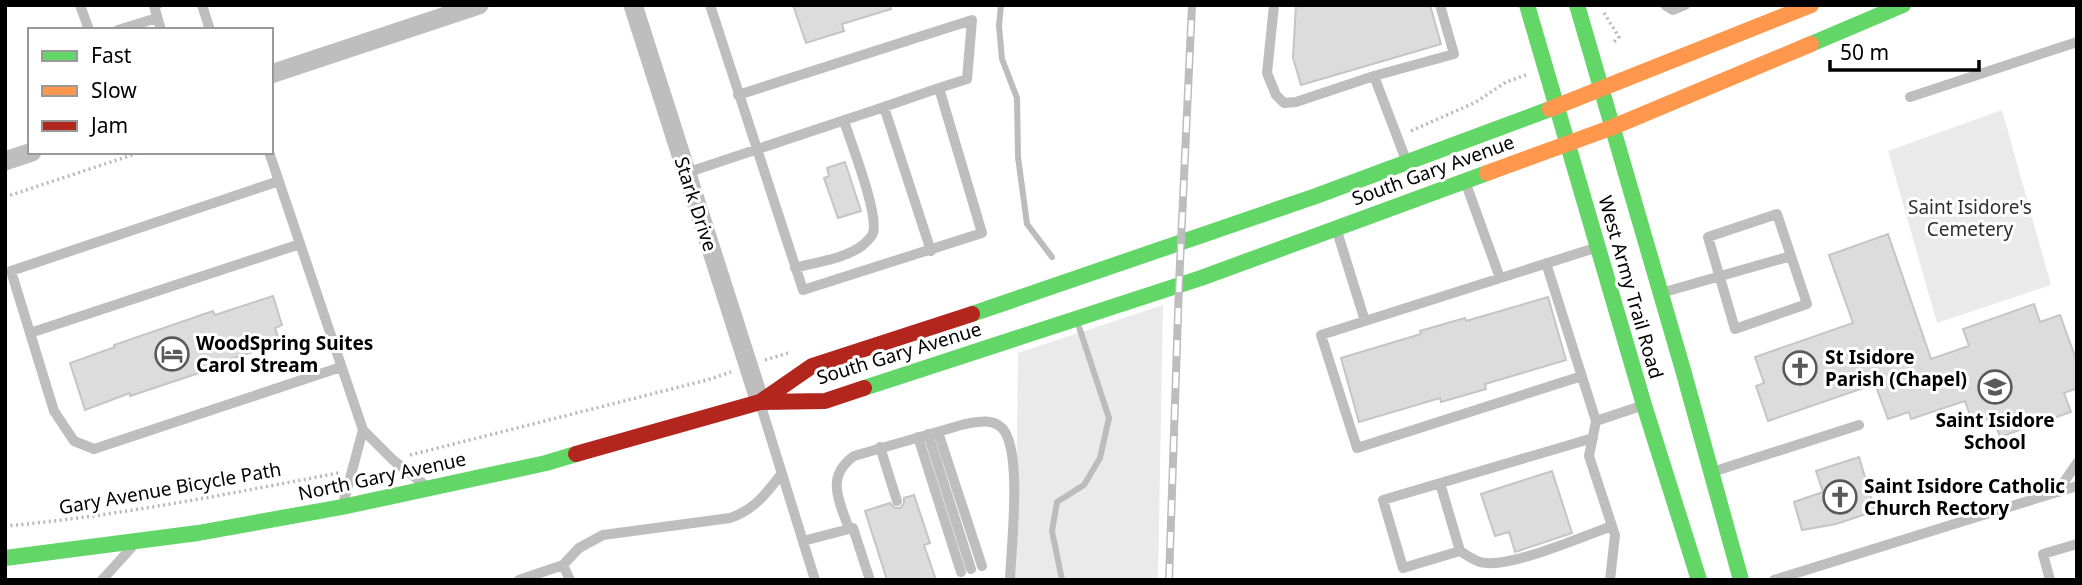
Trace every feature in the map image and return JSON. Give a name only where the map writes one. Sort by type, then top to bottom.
[{"type":"street","name":"Stark Drive","points":[[633,5],[760,402]]},
{"type":"street","name":"West Army Trail Road","points":[[1527,5],[1644,405],[1699,580]]},
{"type":"street","name":"West Army Trail Road","points":[[1577,5],[1741,580]]},
{"type":"street","name":"South Gary Avenue","points":[[760,402],[825,401],[1190,281],[1613,127],[1903,5]]},
{"type":"street","points":[[273,73],[477,6]]},
{"type":"street","name":"South Gary Avenue","points":[[760,402],[812,366],[1181,245],[1555,107],[1809,6]]},
{"type":"street","points":[[5,161],[28,153]]},
{"type":"street","name":"North Gary Avenue","points":[[5,558],[136,543],[342,507],[546,463],[760,402]]},
{"type":"lane","points":[[80,5],[88,28]]},
{"type":"lane","points":[[202,5],[208,28]]},
{"type":"lane","points":[[710,5],[803,290],[982,233],[939,89]]},
{"type":"lane","points":[[1274,5],[1267,73],[1276,95],[1284,103],[1296,102],[1374,76],[1454,54],[1440,5]]},
{"type":"lane","points":[[1665,5],[1673,10],[1685,5]]},
{"type":"lane","points":[[155,6],[160,28]]},
{"type":"lane","points":[[124,28],[157,18]]},
{"type":"lane","points":[[686,173],[967,79],[972,20],[738,95]]},
{"type":"lane","points":[[1910,97],[2077,42]]},
{"type":"lane","points":[[1374,76],[1407,163]]},
{"type":"lane","points":[[884,107],[931,251]]},
{"type":"lane","points":[[795,268],[849,253],[873,235],[870,204],[844,121]]},
{"type":"lane","points":[[270,154],[363,430],[393,460],[429,488]]},
{"type":"lane","points":[[1465,180],[1500,278]]},
{"type":"lane","points":[[279,181],[11,271],[54,411],[74,441],[94,449],[341,366]]},
{"type":"lane","points":[[1777,214],[1791,256],[1807,304],[1735,330],[1708,237],[1777,214]]},
{"type":"lane","points":[[1336,228],[1365,321]]},
{"type":"lane","points":[[30,333],[300,244]]},
{"type":"lane","points":[[1582,376],[1357,448],[1321,335],[1598,246]]},
{"type":"lane","points":[[1661,293],[1791,256]]},
{"type":"lane","points":[[1546,263],[1596,421],[1589,456],[1615,535],[1610,580]]},
{"type":"lane","points":[[760,402],[815,580]]},
{"type":"lane","points":[[1596,421],[1644,405]]},
{"type":"lane","points":[[870,580],[839,498],[836,485],[841,466],[848,460],[876,448],[982,421],[995,423],[1002,428],[1013,450],[1010,580]]},
{"type":"lane","points":[[1711,472],[1859,425]]},
{"type":"lane","points":[[342,507],[363,430]]},
{"type":"lane","points":[[928,434],[982,566]]},
{"type":"lane","points":[[928,434],[966,571]]},
{"type":"lane","points":[[1460,551],[1404,568],[1383,500],[1593,438]]},
{"type":"lane","points":[[876,448],[897,500]]},
{"type":"lane","points":[[2057,492],[2077,463]]},
{"type":"lane","points":[[519,580],[563,565],[589,540],[603,535],[740,515],[766,495],[782,473]]},
{"type":"lane","points":[[1440,483],[1460,551],[1479,562],[1494,563],[1518,558],[1612,526]]},
{"type":"lane","points":[[1774,580],[2077,486]]},
{"type":"lane","points":[[803,541],[851,528]]},
{"type":"lane","points":[[102,580],[136,543]]},
{"type":"lane","points":[[2046,579],[2043,554],[2077,544]]},
{"type":"lane","points":[[563,565],[570,580]]},
{"type":"path","points":[[1600,5],[1619,37],[1614,43]]},
{"type":"path","points":[[1412,131],[1476,102],[1516,78]]},
{"type":"path","points":[[5,197],[135,154]]},
{"type":"path","points":[[402,457],[718,376]]},
{"type":"path","name":"Gary Avenue Bicycle Path","points":[[5,526],[158,508],[339,472]]},
{"type":"green space","name":"Saint Isidore's Cemetery","points":[[2002,110],[2051,285],[1937,323],[1888,151]]},
{"type":"green space","points":[[1163,305],[1158,580],[1015,580],[1018,353]]},
{"type":"building","points":[[793,5],[890,5],[891,9],[842,24],[844,31],[806,43]]},
{"type":"building","points":[[1296,5],[1430,5],[1441,44],[1301,85],[1293,58]]},
{"type":"building","points":[[845,162],[861,211],[838,218],[824,178],[829,176],[827,168]]},
{"type":"building","points":[[1888,234],[1931,359],[1969,346],[1963,329],[2034,304],[2040,322],[2060,315],[2077,362],[2077,388],[2064,393],[2071,412],[2000,437],[1993,417],[1973,424],[1965,401],[1911,419],[1909,412],[1888,419],[1875,384],[1768,421],[1756,386],[1764,383],[1755,357],[1853,323],[1829,255]]},
{"type":"building","name":"WoodSpring Suites Carol Stream","points":[[273,296],[282,325],[275,328],[280,343],[228,360],[229,363],[130,396],[130,393],[85,410],[70,363],[213,311],[215,315]]},
{"type":"building","points":[[1548,297],[1566,360],[1485,384],[1486,389],[1441,402],[1440,398],[1359,422],[1341,358],[1421,334],[1420,331],[1465,318],[1466,321]]},
{"type":"building","name":"Saint Isidore Catholic Church Rectory","points":[[1859,457],[1875,511],[1836,524],[1802,530],[1794,502],[1823,492],[1816,471]]},
{"type":"building","points":[[1552,471],[1572,533],[1515,552],[1509,532],[1495,536],[1481,494]]},
{"type":"building","points":[[914,495],[930,543],[924,545],[936,580],[887,580],[865,511],[890,503],[895,508],[900,508],[904,498]]},
{"type":"waterway","points":[[1001,5],[999,26],[1002,59],[1017,98],[1018,157],[1027,224],[1052,257]]},
{"type":"waterway","points":[[1062,580],[1052,531],[1057,502],[1084,485],[1100,458],[1109,418],[1079,327]]},
{"type":"railway","points":[[1169,580],[1192,5]]},
{"type":"traffic: fast","points":[[1527,5],[1644,405],[1699,580]]},
{"type":"traffic: fast","points":[[1577,5],[1741,580]]},
{"type":"traffic: fast","points":[[1811,44],[1903,5]]},
{"type":"traffic: fast","points":[[972,314],[1316,196],[1550,109]]},
{"type":"traffic: fast","points":[[864,388],[1201,278],[1487,173]]},
{"type":"traffic: fast","points":[[5,558],[198,533],[342,507],[546,463],[576,454]]},
{"type":"traffic: slow","points":[[1550,109],[1811,5]]},
{"type":"traffic: slow","points":[[1487,173],[1613,127],[1811,44]]},
{"type":"traffic: jam","points":[[760,402],[812,366],[972,314]]},
{"type":"traffic: jam","points":[[576,454],[760,402],[825,401],[864,388]]},
{"type":"place","name":"WoodSpring Suites Carol Stream","points":[[172,354]]},
{"type":"place","name":"St Isidore Parish (Chapel)","points":[[1800,368]]},
{"type":"place","name":"Saint Isidore School","points":[[1995,387]]},
{"type":"place","name":"Saint Isidore Catholic Church Rectory","points":[[1840,497]]}]
